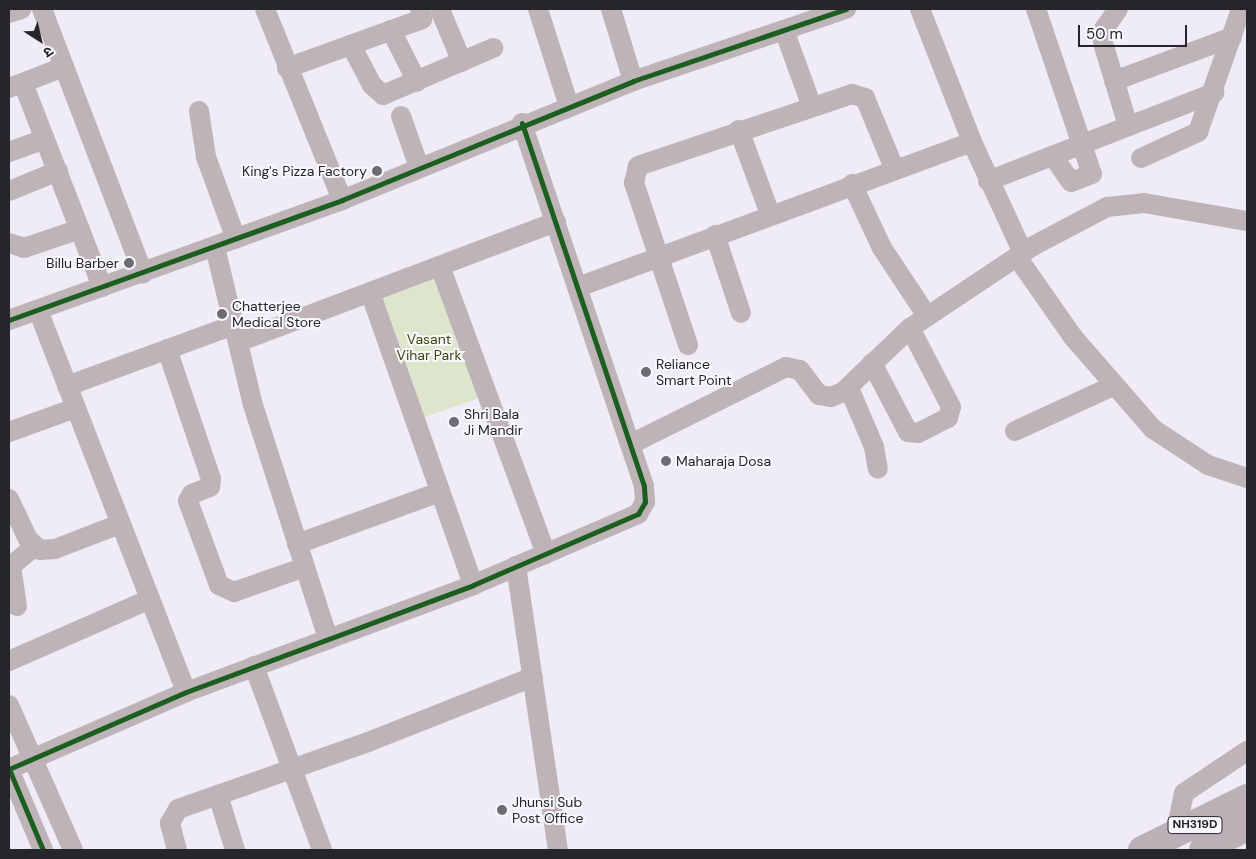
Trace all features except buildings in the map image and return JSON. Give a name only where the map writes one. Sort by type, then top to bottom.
[{"type":"highway","name":"NH319D","points":[[1142,850],[1175,836],[1247,798]]},
{"type":"highway","points":[[1203,850],[1247,828]]},
{"type":"street","points":[[9,13],[20,9]]},
{"type":"street","points":[[42,9],[143,273]]},
{"type":"street","points":[[265,9],[287,68],[342,200]]},
{"type":"street","points":[[538,9],[569,106]]},
{"type":"street","points":[[611,9],[633,81]]},
{"type":"street","points":[[9,320],[342,200],[522,123],[791,21],[846,9]]},
{"type":"street","points":[[920,9],[972,142],[1020,255],[1113,386],[1178,449],[1247,478]]},
{"type":"street","points":[[1036,9],[1094,168],[1088,179],[1071,182],[1053,156]]},
{"type":"street","points":[[1118,9],[1103,37],[1128,126]]},
{"type":"street","points":[[1141,158],[1192,137],[1214,93],[1240,9]]},
{"type":"street","points":[[287,68],[392,30],[433,12],[462,62]]},
{"type":"street","points":[[791,21],[812,107]]},
{"type":"street","points":[[392,30],[417,82]]},
{"type":"street","points":[[1114,81],[1232,37]]},
{"type":"street","points":[[352,45],[378,92],[392,93],[493,48]]},
{"type":"street","points":[[64,67],[16,85],[45,139],[102,287]]},
{"type":"street","points":[[988,181],[1214,93]]},
{"type":"street","points":[[688,345],[657,257],[634,183],[638,166],[739,130],[852,94],[865,98],[894,168]]},
{"type":"street","points":[[199,111],[206,157],[236,239]]},
{"type":"street","points":[[401,116],[420,167]]},
{"type":"street","points":[[42,850],[9,769],[186,692],[473,584],[638,514],[645,502],[644,486],[522,123]]},
{"type":"street","points":[[739,130],[770,214]]},
{"type":"street","points":[[9,152],[45,139]]},
{"type":"street","points":[[578,287],[894,168],[972,142]]},
{"type":"street","points":[[9,190],[58,171]]},
{"type":"street","points":[[852,184],[882,248],[927,316]]},
{"type":"street","points":[[631,444],[786,367],[800,370],[824,397],[849,388],[872,363],[910,328],[1020,255],[1078,220],[1124,204],[1144,203],[1247,221]]},
{"type":"street","points":[[67,386],[167,349],[236,334],[370,292],[556,222]]},
{"type":"street","points":[[9,243],[24,248],[80,229]]},
{"type":"street","points":[[715,235],[741,313]]},
{"type":"street","points":[[215,247],[236,334],[297,544],[328,639]]},
{"type":"street","points":[[440,266],[546,554]]},
{"type":"street","points":[[370,292],[473,584]]},
{"type":"street","points":[[38,310],[67,386],[73,408],[186,692]]},
{"type":"street","points":[[872,363],[908,432],[918,433],[948,418],[951,407],[910,328]]},
{"type":"street","points":[[167,349],[211,479],[210,487],[192,494],[188,501],[219,585],[234,592],[305,567]]},
{"type":"street","points":[[1014,431],[1113,386]]},
{"type":"street","points":[[849,388],[874,447],[878,469]]},
{"type":"street","points":[[9,432],[73,408]]},
{"type":"street","points":[[297,544],[440,492]]},
{"type":"street","points":[[9,499],[35,546]]},
{"type":"street","points":[[18,606],[11,566],[35,546],[55,548],[120,524]]},
{"type":"street","points":[[516,566],[558,850]]},
{"type":"street","points":[[9,661],[150,599]]},
{"type":"street","points":[[254,666],[322,850]]},
{"type":"street","points":[[177,850],[171,816],[218,795],[292,769],[533,677]]},
{"type":"street","points":[[9,705],[35,758],[73,850]]},
{"type":"street","points":[[1175,836],[1178,806],[1184,793],[1247,751]]},
{"type":"street","points":[[218,795],[235,850]]},
{"type":"green space","name":"Vasant Vihar Park","points":[[438,275],[482,397],[419,419],[376,297]]},
{"type":"cycle path","points":[[9,320],[342,200],[633,81],[846,9]]},
{"type":"cycle path","points":[[43,850],[9,769],[186,692],[473,585],[638,514],[645,502],[644,486],[522,123]]},
{"type":"place","name":"King's Pizza Factory","points":[[377,171]]},
{"type":"place","name":"Billu Barber","points":[[129,263]]},
{"type":"place","name":"Chatterjee Medical Store","points":[[222,314]]},
{"type":"place","name":"Reliance Smart Point","points":[[646,372]]},
{"type":"place","name":"Shri Bala Ji Mandir","points":[[454,422]]},
{"type":"place","name":"Maharaja Dosa","points":[[666,461]]},
{"type":"place","name":"Jhunsi Sub Post Office","points":[[502,810]]}]
